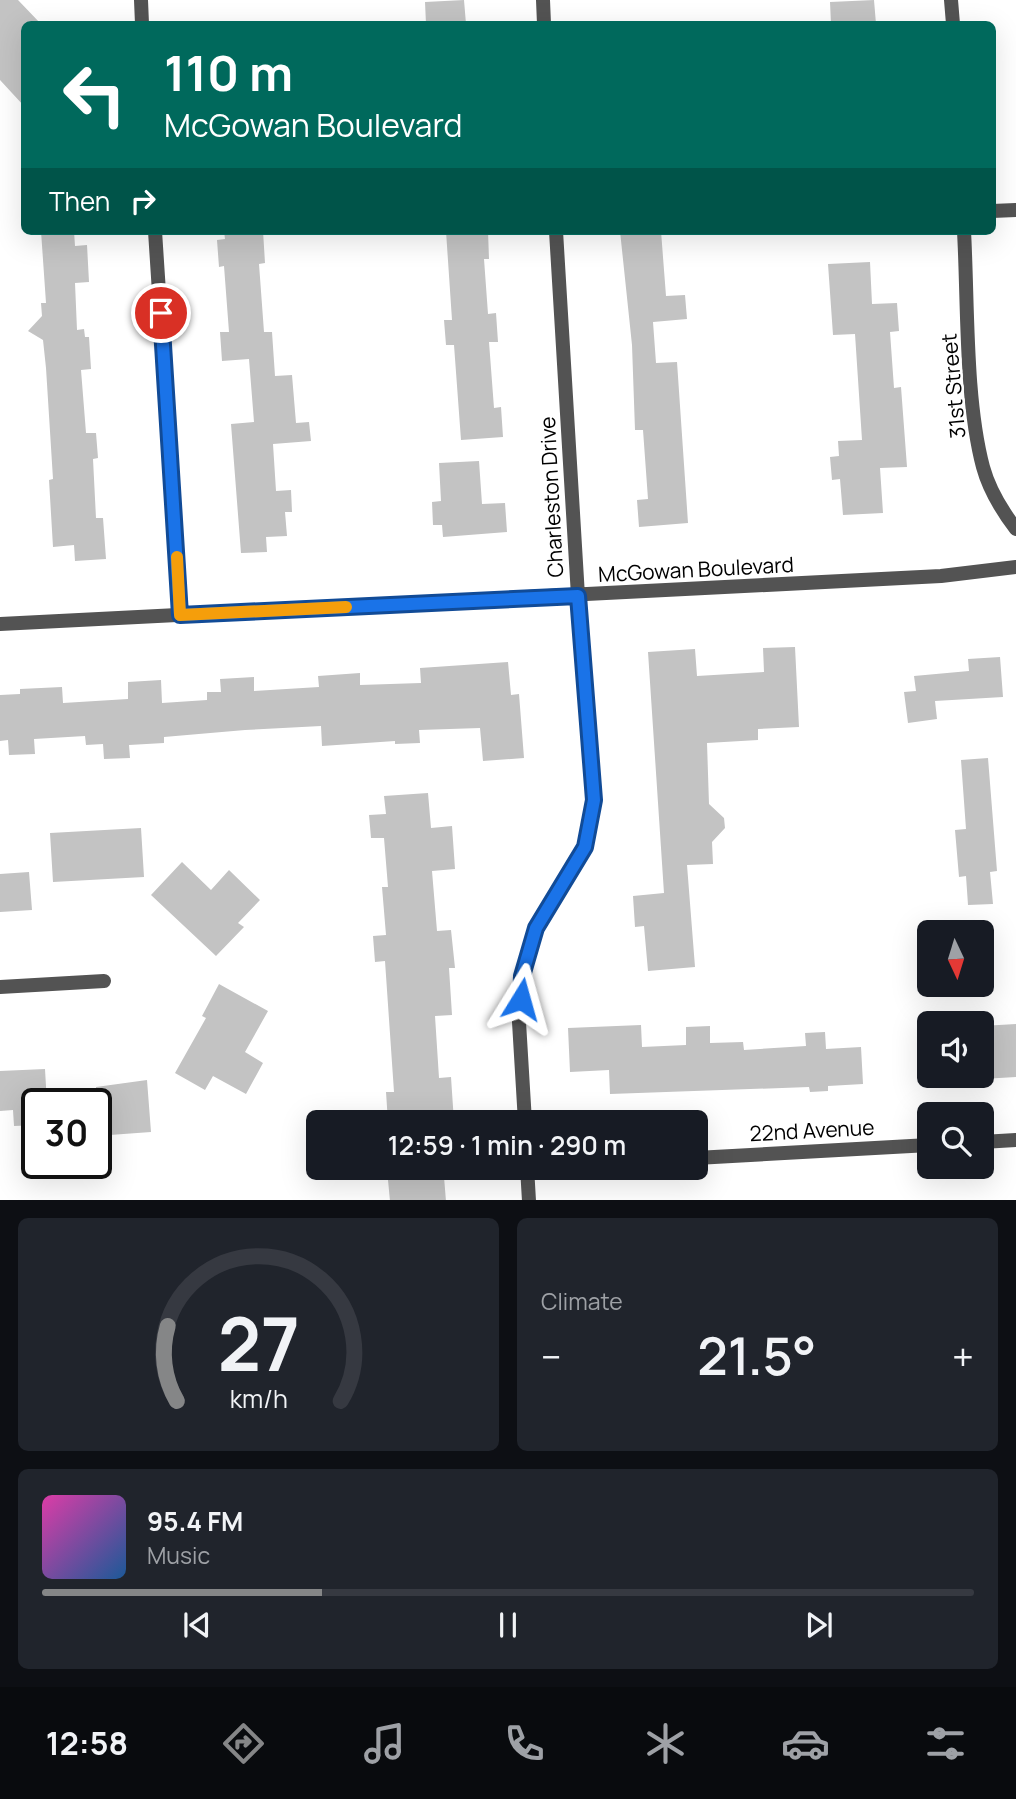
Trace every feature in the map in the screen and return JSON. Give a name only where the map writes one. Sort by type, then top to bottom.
[{"type":"street","points":[[141,0],[142,21]]},
{"type":"street","points":[[543,0],[544,21]]},
{"type":"street","points":[[951,0],[953,21]]},
{"type":"street","points":[[996,211],[1016,210]]},
{"type":"street","points":[[155,235],[180,615]]},
{"type":"street","name":"Charleston Drive","points":[[524,1110],[519,1022],[522,976],[536,928],[585,847],[594,800],[578,596],[556,235]]},
{"type":"street","name":"31st Street","points":[[964,235],[974,410],[983,469],[1005,515],[1016,529]]},
{"type":"street","name":"McGowan Boulevard","points":[[0,624],[941,576],[1016,567]]},
{"type":"street","points":[[0,987],[104,981]]},
{"type":"street","points":[[994,1141],[1016,1140]]},
{"type":"street","name":"22nd Avenue","points":[[708,1157],[917,1146]]},
{"type":"street","points":[[528,1180],[529,1200]]},
{"type":"building","points":[[0,0],[18,0],[38,21],[21,21],[21,103],[0,80]]},
{"type":"building","points":[[464,0],[466,21],[426,21],[425,2]]},
{"type":"building","points":[[874,0],[876,21],[831,21],[830,2]]},
{"type":"building","points":[[41,235],[74,235],[75,246],[87,245],[89,282],[75,283],[77,330],[84,329],[85,337],[89,337],[91,369],[81,370],[86,433],[96,433],[98,458],[93,459],[96,518],[103,518],[106,559],[75,561],[74,545],[53,547],[49,480],[53,479],[43,340],[28,331],[42,316],[41,303],[46,303]]},
{"type":"building","points":[[224,235],[263,235],[265,263],[259,264],[264,332],[272,332],[275,376],[292,375],[296,423],[309,422],[311,441],[273,444],[276,491],[291,490],[292,512],[285,512],[287,536],[266,537],[267,552],[241,553],[231,424],[254,422],[249,359],[222,361],[220,332],[229,332],[224,266],[219,267],[217,240],[225,239]]},
{"type":"building","points":[[446,235],[488,235],[489,259],[484,259],[488,314],[496,313],[498,342],[489,342],[494,408],[501,407],[503,437],[461,440],[454,345],[446,345],[444,320],[452,320]]},
{"type":"building","points":[[620,235],[661,235],[666,296],[685,295],[687,319],[653,322],[656,363],[677,362],[688,523],[639,527],[637,500],[648,499],[643,430],[635,430],[632,345]]},
{"type":"building","points":[[870,262],[872,304],[897,303],[899,331],[890,332],[894,388],[901,387],[907,467],[880,468],[883,513],[843,515],[840,479],[832,480],[830,457],[839,456],[838,441],[862,440],[855,334],[833,335],[828,264]]},
{"type":"building","points":[[479,461],[482,504],[505,503],[507,532],[443,537],[442,525],[433,525],[432,502],[441,501],[439,463]]},
{"type":"building","points":[[795,647],[799,727],[758,729],[758,740],[707,743],[709,804],[724,818],[725,828],[712,842],[713,864],[687,865],[695,967],[648,971],[644,926],[635,927],[633,896],[664,893],[648,652],[695,649],[697,676],[764,672],[763,648]]},
{"type":"building","points":[[1000,657],[1003,697],[935,701],[937,719],[908,723],[904,692],[916,691],[914,676],[969,671],[968,659]]},
{"type":"building","points":[[508,662],[511,695],[519,694],[524,758],[483,761],[480,728],[419,730],[420,743],[395,744],[395,741],[322,746],[321,726],[245,730],[164,737],[164,743],[129,745],[130,758],[104,759],[103,744],[86,745],[85,736],[34,739],[35,754],[9,755],[8,740],[0,741],[0,695],[20,694],[20,689],[62,687],[63,703],[128,699],[128,682],[161,680],[162,703],[207,700],[207,692],[221,692],[220,679],[254,677],[254,691],[319,687],[318,676],[360,673],[360,685],[421,683],[420,668]]},
{"type":"building","points":[[988,758],[997,871],[990,872],[993,904],[968,905],[966,876],[959,877],[955,830],[966,829],[961,760]]},
{"type":"building","points":[[428,793],[431,828],[452,826],[455,869],[432,871],[437,931],[451,930],[455,968],[449,968],[452,1015],[435,1016],[439,1078],[451,1077],[453,1110],[387,1110],[386,1092],[394,1092],[385,961],[375,962],[373,936],[386,935],[382,887],[388,887],[384,838],[371,838],[369,815],[386,814],[384,796]]},
{"type":"building","points":[[141,828],[144,877],[53,882],[50,833]]},
{"type":"building","points":[[182,862],[211,890],[229,870],[260,900],[238,923],[244,927],[216,956],[151,895]]},
{"type":"building","points":[[29,872],[32,910],[0,912],[0,874]]},
{"type":"building","points":[[219,984],[268,1011],[245,1052],[263,1063],[246,1094],[213,1076],[205,1090],[175,1073],[206,1018],[202,1016]]},
{"type":"building","points":[[1016,1024],[1016,1077],[994,1078],[994,1025]]},
{"type":"building","points":[[641,1025],[642,1047],[686,1045],[686,1027],[710,1026],[710,1043],[743,1042],[744,1050],[806,1046],[805,1033],[825,1032],[826,1049],[861,1047],[863,1084],[828,1086],[828,1091],[810,1092],[809,1087],[610,1094],[609,1070],[570,1072],[568,1028]]},
{"type":"building","points":[[45,1069],[46,1088],[21,1088],[21,1126],[14,1126],[13,1110],[0,1111],[0,1071]]},
{"type":"building","points":[[147,1080],[151,1132],[112,1135],[112,1088],[96,1087]]},
{"type":"building","points":[[388,1180],[444,1180],[446,1200],[390,1200]]},
{"type":"slow traffic","points":[[177,557],[180,615],[346,607]]},
{"type":"route","points":[[161,313],[180,615],[578,596],[594,800],[585,847],[536,928],[522,976],[521,999]]}]
